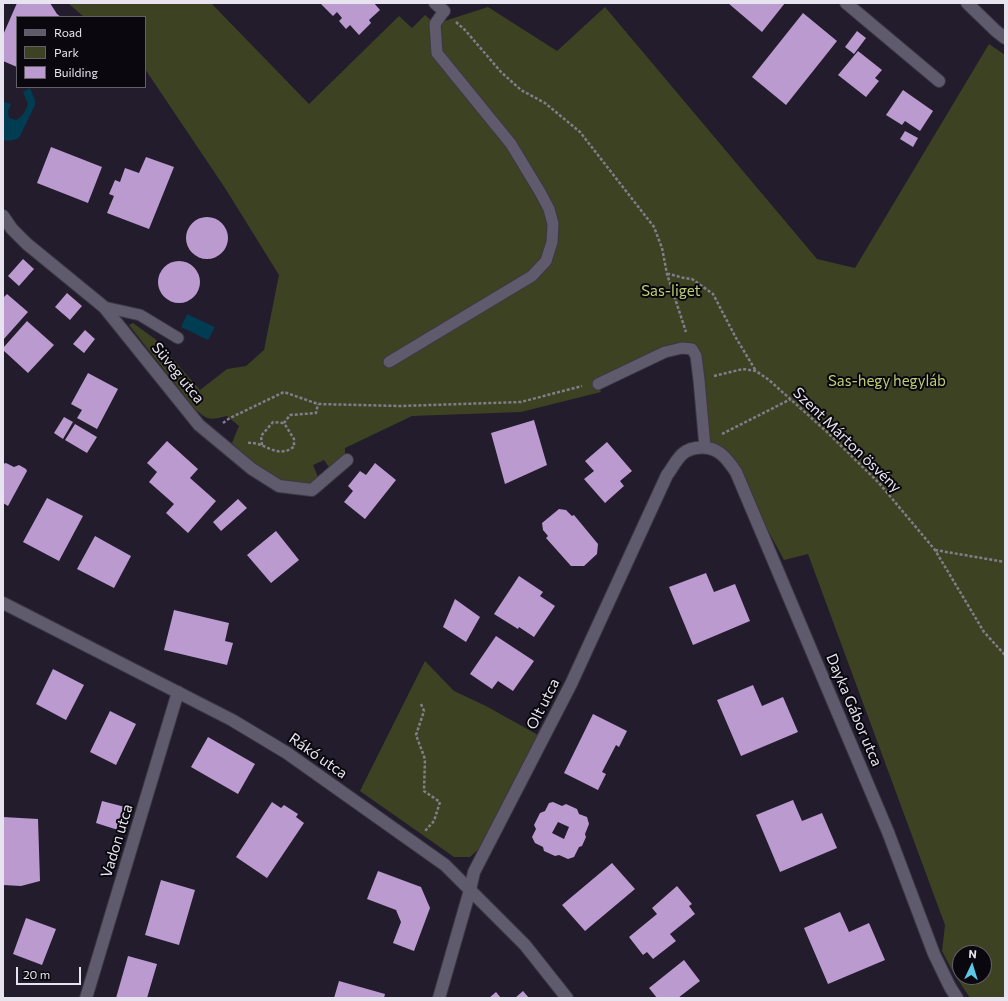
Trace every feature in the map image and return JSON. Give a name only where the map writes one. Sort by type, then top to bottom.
[{"type":"street","points":[[846,3],[939,81]]},
{"type":"street","points":[[967,3],[1005,38]]},
{"type":"street","name":"Süveg utca","points":[[3,216],[12,229],[27,244],[104,307],[200,426],[252,469],[279,486],[312,490],[347,460]]},
{"type":"street","name":"Olt utca","points":[[440,998],[474,872],[571,684],[667,475],[678,458],[690,449],[705,444]]},
{"type":"street","name":"Dayka Gábor utca","points":[[705,444],[727,458],[736,472],[888,832],[934,954],[957,998]]},
{"type":"street","name":"Rákó utca","points":[[3,603],[232,720],[287,753],[446,865],[525,945],[568,998]]},
{"type":"street","name":"Vadon utca","points":[[86,998],[178,692]]},
{"type":"lane","points":[[389,362],[532,276],[546,260],[552,242],[553,224],[549,209],[516,151],[436,53],[435,24],[440,7]]},
{"type":"lane","points":[[104,307],[140,315],[178,338]]},
{"type":"lane","points":[[598,384],[665,352],[682,348],[692,349],[696,356],[705,444]]},
{"type":"path","points":[[440,7],[465,30],[501,72],[521,90],[546,103],[580,132],[654,227],[662,248],[667,274],[692,349]]},
{"type":"path","points":[[667,274],[692,279],[713,294],[756,372]]},
{"type":"path","name":"Szent Márton ösvény","points":[[699,380],[742,369],[756,372],[769,380],[811,416],[879,483],[935,550],[984,632],[1005,655]]},
{"type":"path","points":[[209,433],[230,418],[284,392],[318,404],[400,406],[521,402],[578,386],[598,384]]},
{"type":"path","points":[[705,444],[791,399]]},
{"type":"path","points":[[284,423],[290,415],[316,413],[318,404]]},
{"type":"path","points":[[262,445],[261,436],[273,422],[284,423]]},
{"type":"path","points":[[235,455],[249,442],[262,445],[273,451],[285,452],[294,447],[294,439],[284,423]]},
{"type":"path","points":[[935,550],[1005,562]]},
{"type":"path","points":[[413,842],[434,821],[440,802],[424,791],[425,759],[416,735],[424,711],[421,704]]},
{"type":"green space","points":[[68,3],[211,3],[309,104],[399,16],[412,28],[425,15],[435,24],[488,7],[557,51],[605,7],[817,259],[855,268],[989,44],[1005,55],[1005,998],[970,998],[962,985],[992,985],[992,945],[952,945],[952,970],[942,951],[945,925],[808,554],[784,560],[736,472],[705,447],[696,356],[682,348],[598,385],[601,392],[521,412],[412,416],[345,448],[345,454],[331,470],[324,460],[313,465],[318,477],[312,484],[283,482],[254,466],[232,443],[239,426],[227,416],[213,419],[206,418],[195,409],[129,325],[133,323],[155,339],[200,390],[227,369],[246,366],[264,350],[279,275],[225,188],[146,70],[146,16],[83,16]]},
{"type":"green space","points":[[425,661],[454,691],[486,706],[538,735],[480,848],[470,857],[454,857],[360,791]]},
{"type":"water","points":[[30,88],[35,100],[35,105],[20,136],[12,140],[3,140],[4,102],[11,104],[8,111],[9,118],[16,120],[18,119],[28,104],[23,92]]},
{"type":"water","points":[[187,314],[215,327],[208,340],[181,327]]},
{"type":"building","points":[[17,3],[50,3],[60,16],[16,16],[16,67],[3,61],[3,35]]},
{"type":"building","points":[[320,3],[374,3],[380,10],[369,20],[371,23],[359,35],[350,25],[346,29],[339,21],[342,18],[337,12],[333,16]]},
{"type":"building","points":[[728,3],[785,3],[762,32]]},
{"type":"building","points":[[803,13],[837,41],[786,105],[752,77]]},
{"type":"building","points":[[857,31],[866,38],[854,54],[845,47]]},
{"type":"building","points":[[858,51],[882,70],[875,78],[879,81],[866,97],[838,75]]},
{"type":"building","points":[[903,90],[933,111],[920,131],[905,121],[902,125],[886,115]]},
{"type":"building","points":[[905,131],[918,138],[913,147],[900,139]]},
{"type":"building","points":[[51,147],[102,167],[88,203],[37,183]]},
{"type":"building","points":[[146,157],[174,167],[149,229],[107,213],[114,196],[109,194],[115,180],[120,182],[125,168],[139,173]]},
{"type":"building","points":[[207,217],[222,223],[228,238],[222,253],[207,259],[192,253],[186,238],[192,223]]},
{"type":"building","points":[[23,259],[34,269],[19,286],[8,276]]},
{"type":"building","points":[[179,261],[194,267],[200,282],[194,297],[179,303],[164,297],[158,282],[164,267]]},
{"type":"building","points":[[67,293],[82,306],[70,320],[55,307]]},
{"type":"building","points":[[7,294],[28,312],[3,340],[3,298]]},
{"type":"building","points":[[27,321],[54,345],[28,373],[3,350],[3,348]]},
{"type":"building","points":[[85,330],[95,339],[84,353],[73,344]]},
{"type":"building","points":[[88,373],[118,389],[97,429],[77,418],[82,410],[71,404]]},
{"type":"building","points":[[64,417],[73,422],[63,439],[54,433]]},
{"type":"building","points":[[534,420],[547,465],[505,484],[491,433]]},
{"type":"building","points":[[75,424],[97,437],[87,453],[65,440]]},
{"type":"building","points":[[167,441],[198,469],[190,478],[216,501],[188,533],[166,513],[174,504],[149,482],[157,472],[147,463]]},
{"type":"building","points":[[607,442],[632,471],[620,481],[624,486],[605,503],[584,479],[594,471],[585,461]]},
{"type":"building","points":[[6,463],[14,467],[19,465],[27,471],[8,506],[3,503],[3,464]]},
{"type":"building","points":[[375,463],[396,480],[365,519],[344,502],[353,491],[348,486],[360,471],[366,475]]},
{"type":"building","points":[[47,498],[83,516],[59,561],[23,542]]},
{"type":"building","points":[[238,499],[247,508],[221,531],[213,522]]},
{"type":"building","points":[[559,509],[566,510],[572,516],[574,515],[598,544],[597,554],[584,566],[571,566],[546,538],[548,536],[543,530],[542,523]]},
{"type":"building","points":[[276,531],[299,560],[271,583],[247,555]]},
{"type":"building","points":[[95,536],[131,556],[114,588],[77,569]]},
{"type":"building","points":[[706,573],[714,592],[735,584],[750,621],[693,645],[669,587]]},
{"type":"building","points":[[519,576],[543,592],[540,596],[555,606],[534,637],[494,614]]},
{"type":"building","points":[[455,599],[480,617],[466,642],[443,627]]},
{"type":"building","points":[[174,610],[229,623],[225,641],[233,643],[227,665],[164,650]]},
{"type":"building","points":[[496,636],[534,661],[513,691],[498,681],[492,689],[470,674]]},
{"type":"building","points":[[53,669],[84,685],[66,720],[36,704]]},
{"type":"building","points":[[753,685],[762,706],[783,697],[798,732],[741,756],[717,700]]},
{"type":"building","points":[[110,711],[136,724],[116,765],[90,752]]},
{"type":"building","points":[[593,714],[627,731],[619,747],[616,745],[602,772],[606,774],[598,790],[564,773]]},
{"type":"building","points":[[208,737],[255,764],[238,794],[191,767]]},
{"type":"building","points":[[793,800],[802,821],[822,813],[837,848],[780,872],[756,815]]},
{"type":"building","points":[[102,801],[125,807],[118,830],[96,823]]},
{"type":"building","points":[[272,802],[281,808],[284,805],[298,814],[296,817],[304,823],[267,878],[236,857]]},
{"type":"building","points":[[553,802],[562,806],[566,804],[577,809],[579,814],[587,817],[589,824],[585,834],[586,837],[582,846],[579,847],[574,857],[568,859],[559,855],[555,856],[544,851],[543,847],[535,843],[532,837],[536,829],[534,825],[540,813],[545,811],[549,803]],"holes":[[[558,822],[569,827],[564,839],[552,833]]]},
{"type":"building","points":[[3,817],[38,819],[40,881],[21,886],[3,885]]},
{"type":"building","points":[[612,863],[635,889],[585,931],[562,905]]},
{"type":"building","points":[[378,871],[421,887],[430,908],[414,951],[393,943],[401,922],[396,910],[367,899]]},
{"type":"building","points":[[161,880],[195,890],[179,945],[145,935]]},
{"type":"building","points":[[677,886],[692,904],[689,906],[695,914],[670,934],[676,941],[653,959],[647,952],[643,955],[629,937],[657,914],[652,908]]},
{"type":"building","points":[[840,912],[849,932],[869,923],[885,960],[828,984],[804,928]]},
{"type":"building","points":[[26,918],[56,929],[42,965],[13,954]]},
{"type":"building","points":[[128,956],[157,964],[147,998],[116,998]]},
{"type":"building","points":[[684,960],[700,981],[678,998],[657,998],[649,988]]},
{"type":"building","points":[[339,981],[385,994],[384,998],[334,998]]},
{"type":"building","points":[[523,991],[529,998],[515,998]]},
{"type":"building","points":[[496,992],[501,998],[489,998]]},
{"type":"park label","name":"Sas-liget","points":[[671,291]]},
{"type":"park label","name":"Sas-hegy hegyláb","points":[[887,381]]}]
